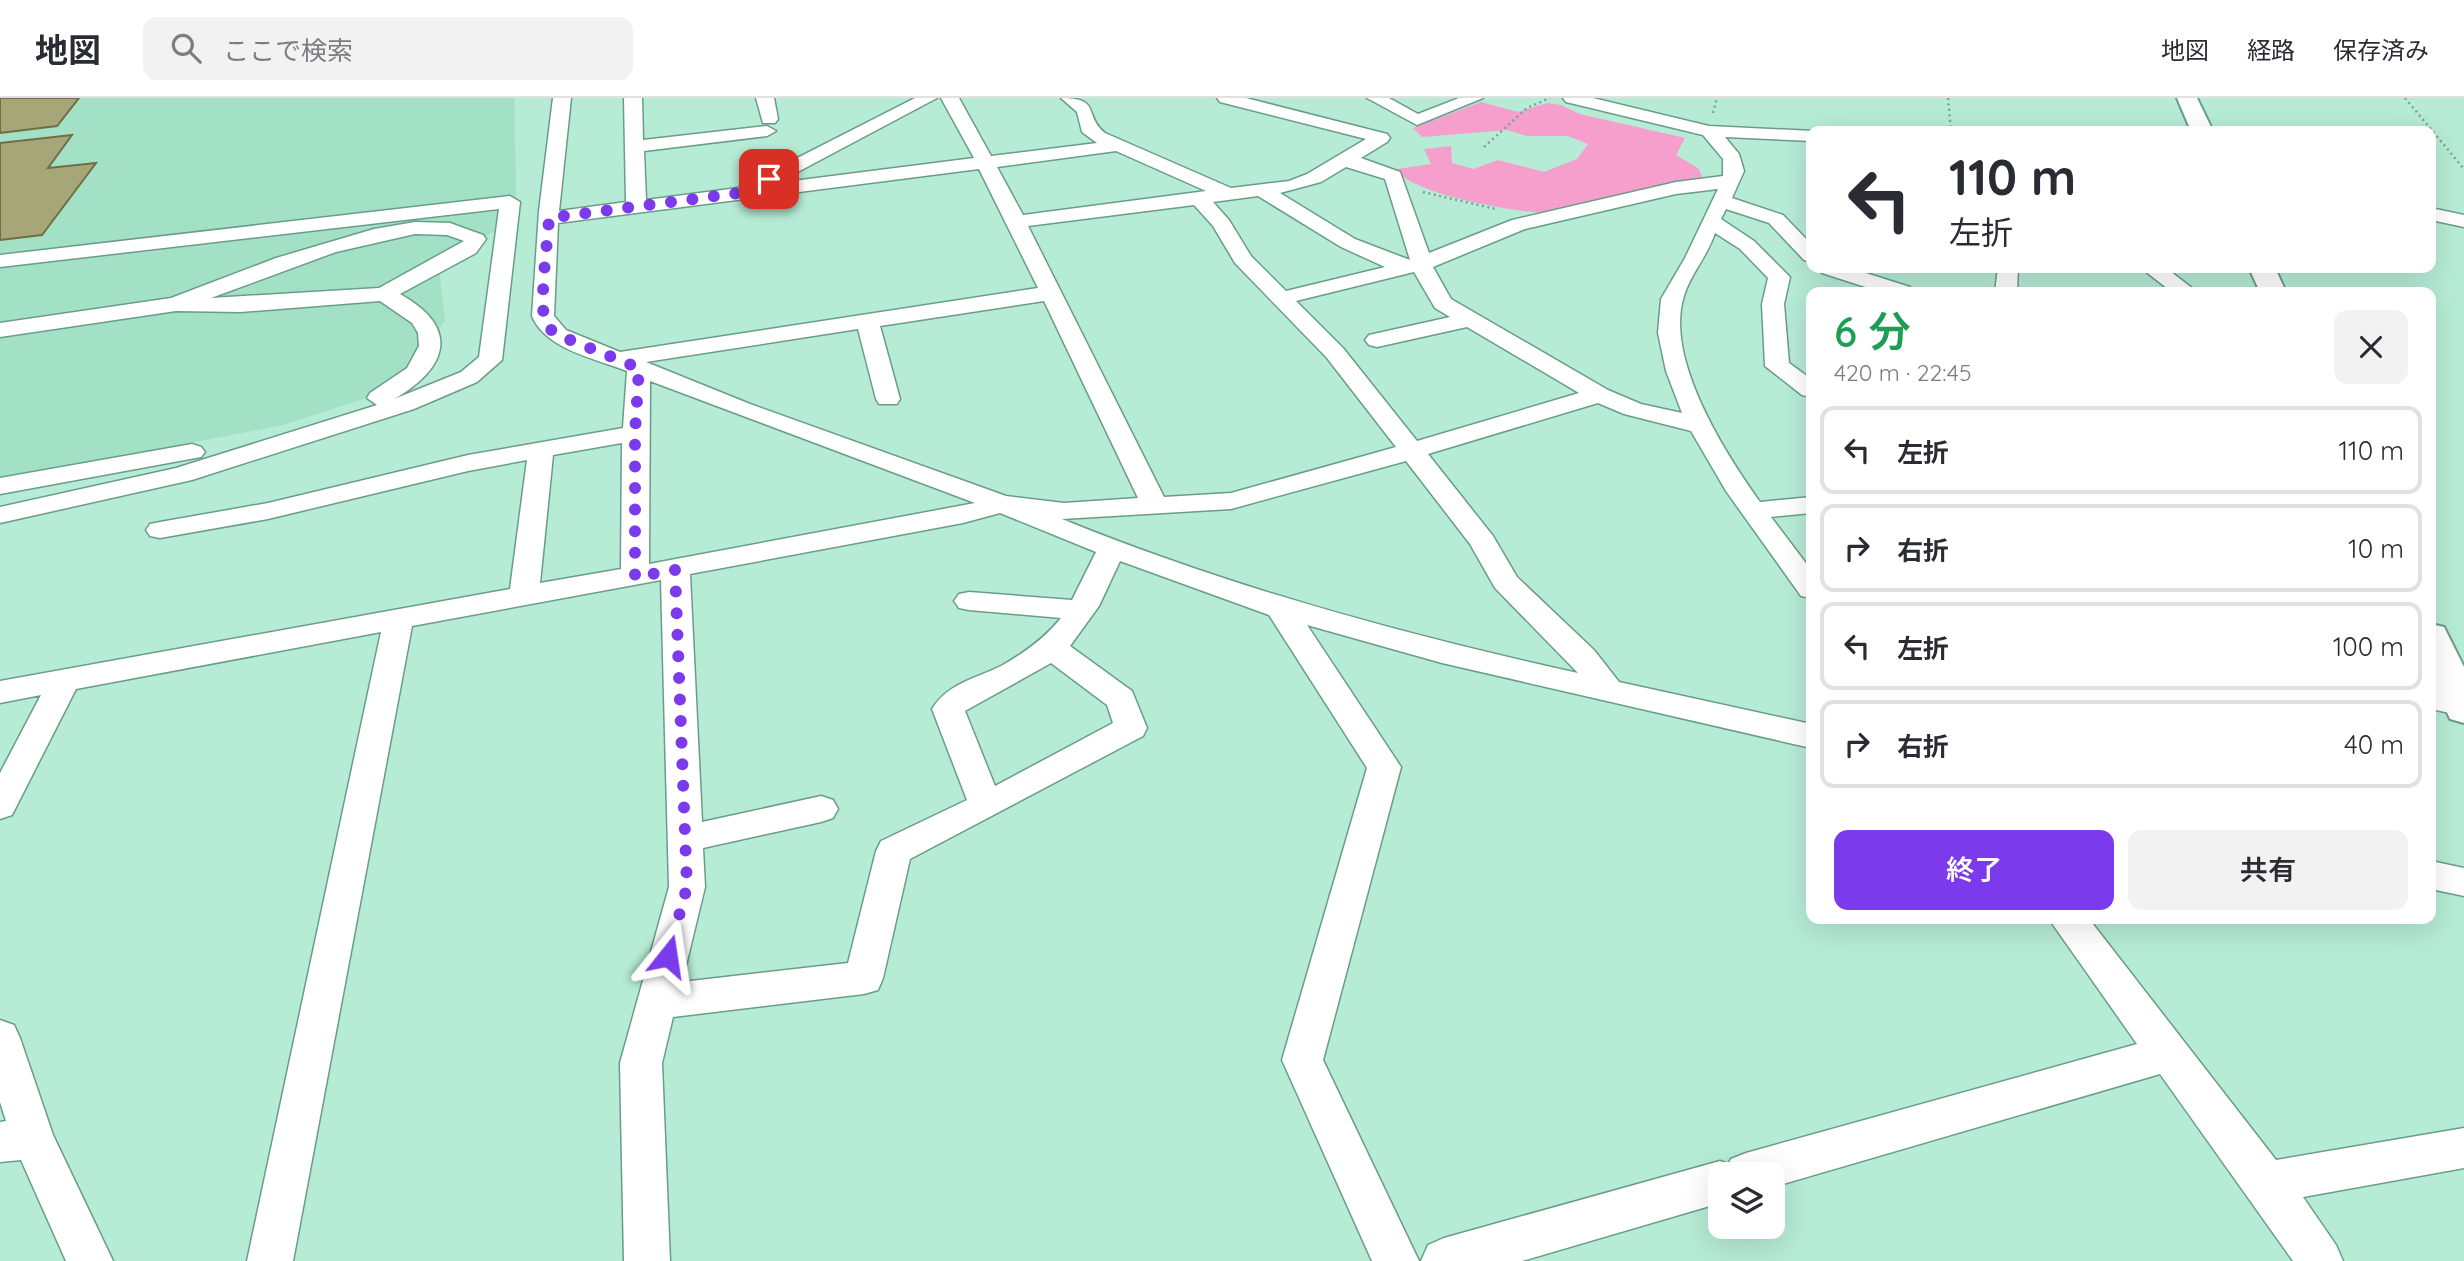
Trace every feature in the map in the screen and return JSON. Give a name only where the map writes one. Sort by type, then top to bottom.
[{"type":"main road","points":[[2187,98],[2200,126]]},
{"type":"main road","points":[[2436,652],[2452,704]]},
{"type":"street","points":[[562,98],[549,218],[544,303],[547,326],[558,335],[1112,547],[1280,608],[1442,653],[1806,735]]},
{"type":"street","points":[[633,98],[636,205]]},
{"type":"street","points":[[634,147],[768,125],[765,98]]},
{"type":"street","points":[[747,192],[928,98]]},
{"type":"street","points":[[950,98],[986,162],[1155,506]]},
{"type":"street","points":[[1226,98],[1381,138]]},
{"type":"street","points":[[1376,98],[1417,120]]},
{"type":"street","points":[[1016,222],[1292,186],[1314,178],[1417,120],[1474,98]]},
{"type":"street","points":[[1572,98],[1709,131],[1804,136]]},
{"type":"street","points":[[1084,104],[1088,128],[1116,146],[1229,195]]},
{"type":"street","points":[[1709,131],[1735,163],[1732,180],[1710,221],[1704,242],[1672,298],[1671,348],[1699,425],[1753,511],[1806,582]]},
{"type":"street","points":[[1381,138],[1394,180],[1414,266],[1443,303],[1599,395],[1633,409],[1699,425]]},
{"type":"street","points":[[549,218],[1116,146]]},
{"type":"street","points":[[1342,161],[1357,162],[1394,180]]},
{"type":"street","points":[[1279,299],[1414,266],[1506,229],[1544,218],[1676,188],[1732,180]]},
{"type":"street","points":[[1261,190],[1348,243],[1414,266]]},
{"type":"street","points":[[1200,199],[1222,224],[1242,260],[1335,353],[1482,542],[1505,583],[1583,657],[1609,691]]},
{"type":"street","points":[[1722,201],[1776,219],[1806,251]]},
{"type":"street","points":[[0,261],[510,202],[490,360],[469,377],[405,404],[183,474],[0,515]]},
{"type":"street","points":[[1154,205],[1163,227]]},
{"type":"street","points":[[2436,215],[2464,221]]},
{"type":"street","points":[[1710,221],[1746,245],[1779,277],[1773,304],[1777,366],[1806,386]]},
{"type":"street","points":[[0,330],[176,304],[240,305],[384,294],[469,249],[476,239],[467,232],[439,227],[376,234],[282,263],[176,304]]},
{"type":"street","points":[[1845,273],[1887,287]]},
{"type":"street","points":[[2159,273],[2179,287]]},
{"type":"street","points":[[628,363],[867,321],[1050,293]]},
{"type":"street","points":[[0,486],[234,444],[369,404],[411,380],[428,357],[430,345],[422,317],[408,305],[384,294]]},
{"type":"street","points":[[1377,340],[1471,320]]},
{"type":"street","points":[[867,321],[888,399]]},
{"type":"street","points":[[628,363],[635,433],[635,577]]},
{"type":"street","points":[[0,692],[675,570],[963,515],[1002,504],[1064,511],[1231,501],[1599,395]]},
{"type":"street","points":[[160,530],[268,511],[468,463],[635,433]]},
{"type":"street","points":[[524,596],[541,449]]},
{"type":"street","points":[[1753,511],[1806,506]]},
{"type":"street","points":[[986,806],[948,709],[958,697],[1010,675],[1052,648],[1082,610],[1112,547]]},
{"type":"street","points":[[647,1261],[641,1063],[687,887],[675,570]]},
{"type":"street","points":[[969,601],[1082,610]]},
{"type":"street","points":[[1280,608],[1384,767],[1302,1060],[1396,1261]]},
{"type":"street","points":[[270,1261],[399,618]]},
{"type":"street","points":[[655,1002],[864,978],[894,851],[986,806],[1131,728],[1121,699],[1052,648]]},
{"type":"street","points":[[0,806],[64,681]]},
{"type":"street","points":[[685,839],[821,809]]},
{"type":"street","points":[[2436,876],[2464,883]]},
{"type":"street","points":[[2072,924],[2167,1054],[2268,1182],[2320,1261]]},
{"type":"street","points":[[0,1038],[16,1141],[90,1261]]},
{"type":"street","points":[[1785,1163],[2167,1054]]},
{"type":"street","points":[[2268,1182],[2464,1148]]},
{"type":"street","points":[[1444,1261],[1708,1185]]},
{"type":"path","points":[[1484,146],[1527,108],[1550,98]]},
{"type":"path","points":[[1948,98],[1951,126]]},
{"type":"path","points":[[2405,98],[2428,126]]},
{"type":"path","points":[[2436,135],[2464,169]]},
{"type":"path","points":[[1394,180],[1475,206],[1544,218]]},
{"type":"shaded area","points":[[0,98],[514,98],[517,221],[438,259],[445,320],[417,365],[363,399],[283,425],[0,480]]},
{"type":"shaded area","points":[[1481,102],[1518,112],[1547,103],[1561,105],[1580,114],[1685,138],[1676,155],[1698,168],[1704,181],[1588,206],[1536,212],[1467,201],[1442,194],[1405,178],[1397,169],[1431,164],[1424,149],[1451,146],[1452,163],[1473,169],[1498,160],[1544,172],[1577,159],[1588,144],[1568,136],[1527,136],[1507,130],[1422,137],[1413,128]]},
{"type":"building","points":[[0,98],[79,98],[57,126],[0,133]]},
{"type":"building","points":[[72,135],[48,168],[96,163],[42,235],[0,240],[0,143]]},
{"type":"route","points":[[668,956],[687,887],[675,570],[635,577],[635,433],[639,368],[558,335],[547,326],[543,316],[549,218],[747,192],[769,179]]}]
